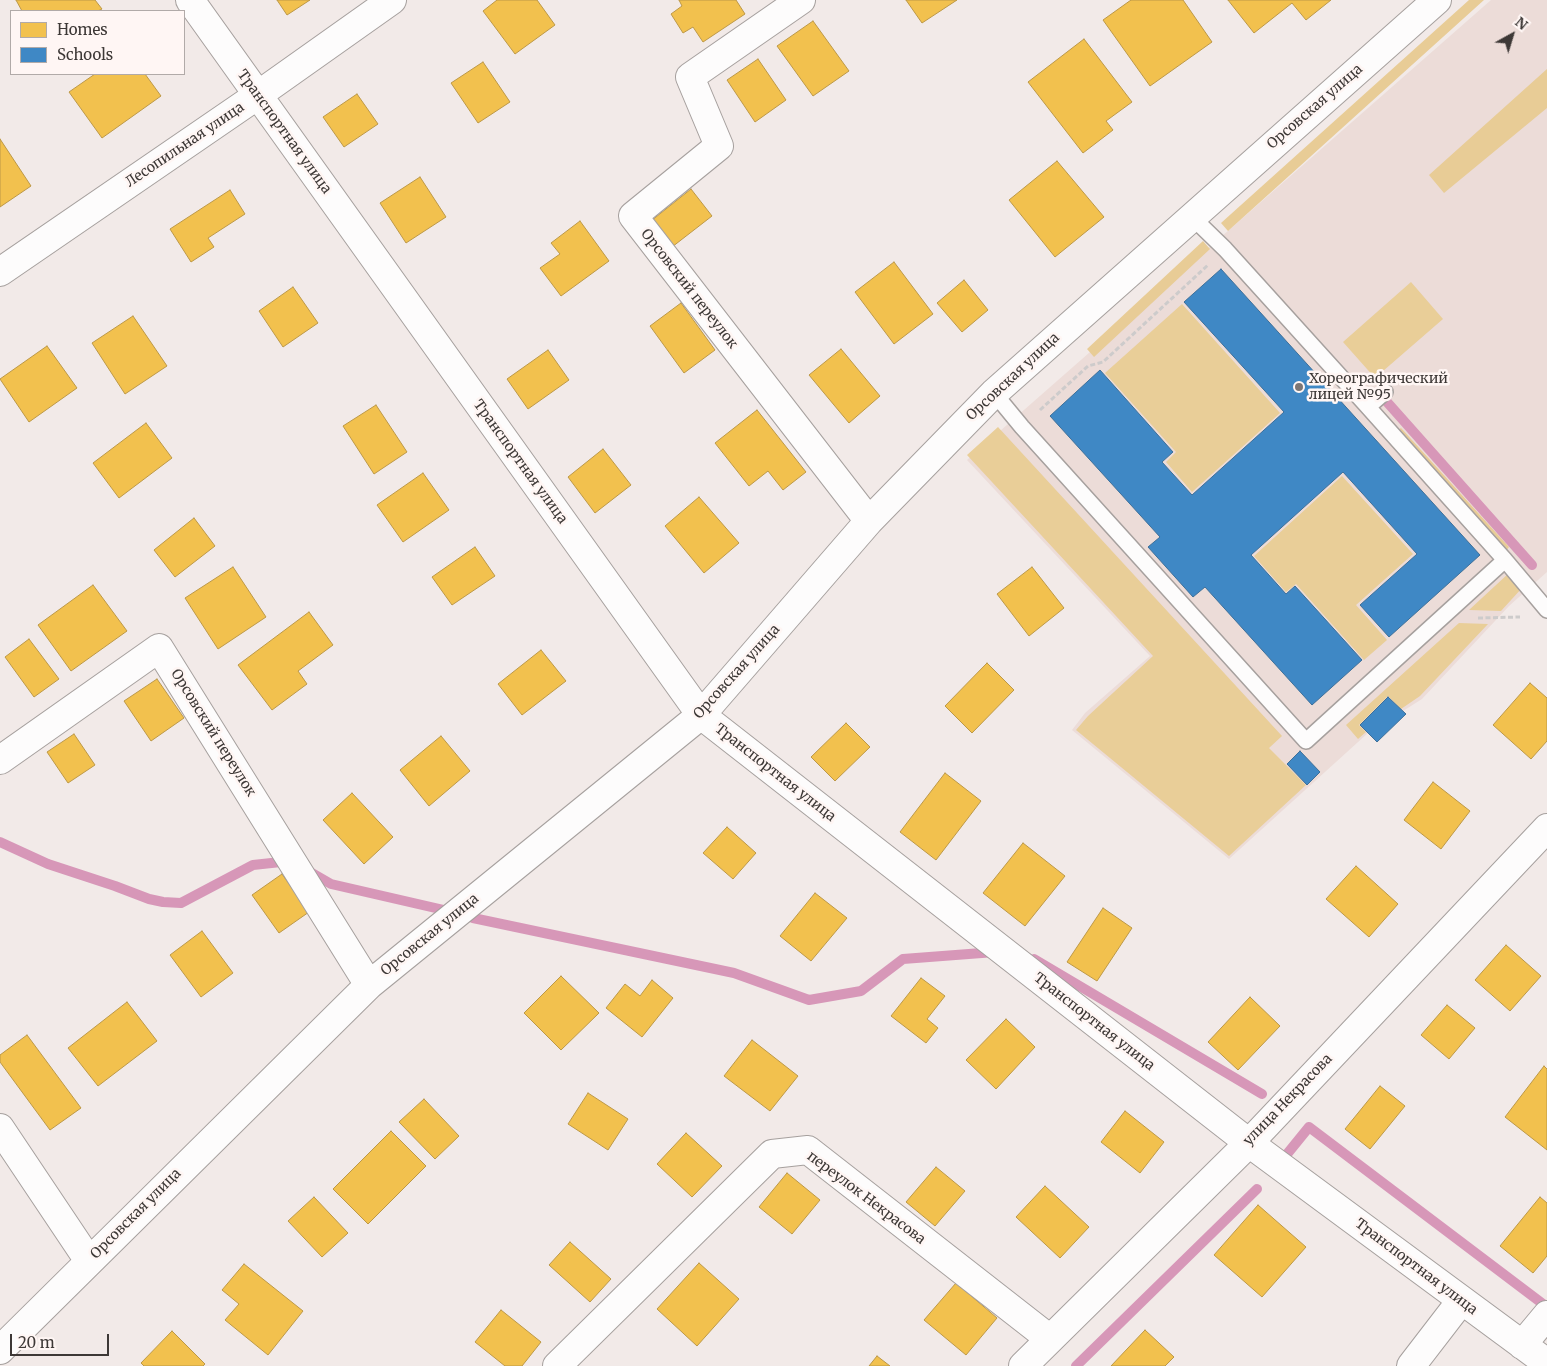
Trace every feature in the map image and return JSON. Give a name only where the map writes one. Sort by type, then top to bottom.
[{"type":"street","name":"Транспортная улица","points":[[190,0],[701,715],[1248,1142],[1460,1301],[1547,1363]]},
{"type":"street","name":"Лесопильная улица","points":[[0,272],[258,95],[392,0]]},
{"type":"street","name":"Орсовский переулок","points":[[801,0],[690,77],[719,146],[633,216],[869,521]]},
{"type":"street","name":"Орсовская улица","points":[[0,1350],[369,985],[701,715],[869,521],[994,393],[1191,216],[1437,0]]},
{"type":"street","name":"Орсовский переулок","points":[[0,760],[159,648],[369,985]]},
{"type":"street","name":"улица Некрасова","points":[[1023,1366],[1248,1142],[1547,828]]},
{"type":"street","points":[[0,1128],[89,1261]]},
{"type":"street","name":"переулок Некрасова","points":[[557,1366],[772,1154],[808,1150],[1050,1339]]},
{"type":"street","points":[[1411,1366],[1460,1301]]},
{"type":"street","points":[[1522,1345],[1547,1315]]},
{"type":"lane","points":[[1191,216],[1225,249],[1368,407],[1505,560],[1547,610]]},
{"type":"lane","points":[[1368,407],[1385,392]]},
{"type":"lane","points":[[994,393],[1022,427],[1306,741],[1505,560]]},
{"type":"path","points":[[1022,427],[1088,366],[1104,362],[1225,249]]},
{"type":"path","points":[[1440,619],[1528,617]]},
{"type":"shaded area","points":[[1469,0],[1484,0],[1228,231],[1221,223]]},
{"type":"shaded area","name":"Хореографический лицей №95","points":[[1491,0],[1547,0],[1547,572],[1509,606],[1422,699],[1403,711],[1406,714],[1377,742],[1368,733],[1229,859],[1072,730],[1085,713],[1150,656],[967,460]]},
{"type":"shaded area","points":[[1547,69],[1547,108],[1444,193],[1429,175]]},
{"type":"shaded area","points":[[1203,241],[1210,249],[1094,357],[1087,349]]},
{"type":"shaded area","points":[[1411,282],[1443,319],[1375,378],[1343,342]]},
{"type":"shaded area","points":[[1182,304],[1280,413],[1192,492],[1166,462],[1176,452],[1105,373]]},
{"type":"shaded area","points":[[998,427],[1282,736],[1269,748],[1306,785],[1229,856],[1076,730],[1088,716],[1153,656],[967,455]]},
{"type":"shaded area","points":[[1401,428],[1509,547],[1506,551],[1397,431]]},
{"type":"shaded area","points":[[1342,476],[1413,554],[1356,605],[1387,640],[1364,660],[1296,584],[1286,592],[1254,556]]},
{"type":"shaded area","points":[[1509,573],[1522,588],[1501,611],[1469,610]]},
{"type":"shaded area","points":[[1459,623],[1488,624],[1420,696],[1401,709],[1388,696],[1359,725],[1366,732],[1358,739],[1346,725]]},
{"type":"building: Homes","points":[[16,0],[95,0],[102,9],[100,10],[21,10]]},
{"type":"building: Homes","points":[[277,0],[310,0],[287,15]]},
{"type":"building: Homes","points":[[497,0],[537,0],[555,25],[515,54],[483,11]]},
{"type":"building: Homes","points":[[679,0],[736,0],[745,14],[703,42],[693,27],[683,33],[671,14],[682,6]]},
{"type":"building: Homes","points":[[906,0],[957,0],[922,23]]},
{"type":"building: Homes","points":[[1131,0],[1183,0],[1212,42],[1150,86],[1103,20]]},
{"type":"building: Homes","points":[[1228,0],[1331,0],[1306,20],[1292,3],[1254,33]]},
{"type":"building: Homes","points":[[813,21],[849,71],[813,96],[777,46]]},
{"type":"building: Homes","points":[[1084,39],[1132,102],[1106,121],[1113,130],[1083,153],[1028,82]]},
{"type":"building: Homes","points":[[758,59],[786,100],[755,122],[727,80]]},
{"type":"building: Homes","points":[[483,62],[510,102],[478,123],[451,83]]},
{"type":"building: Homes","points":[[94,75],[146,75],[161,96],[102,138],[69,92]]},
{"type":"building: Homes","points":[[357,94],[378,124],[344,147],[323,117]]},
{"type":"building: Homes","points":[[0,139],[31,186],[0,207]]},
{"type":"building: Homes","points":[[1057,161],[1104,217],[1055,257],[1009,200]]},
{"type":"building: Homes","points":[[420,177],[446,217],[406,243],[380,203]]},
{"type":"building: Homes","points":[[691,189],[712,216],[672,247],[651,221]]},
{"type":"building: Homes","points":[[230,190],[245,214],[208,238],[214,247],[191,262],[170,229]]},
{"type":"building: Homes","points":[[580,221],[609,261],[561,296],[540,268],[560,254],[551,243]]},
{"type":"building: Homes","points":[[894,262],[933,314],[894,344],[855,292]]},
{"type":"building: Homes","points":[[964,280],[988,310],[962,332],[937,303]]},
{"type":"building: Homes","points":[[293,287],[318,323],[283,347],[259,311]]},
{"type":"building: Homes","points":[[681,303],[715,350],[684,373],[650,326]]},
{"type":"building: Homes","points":[[133,316],[167,366],[125,394],[92,343]]},
{"type":"building: Homes","points":[[47,346],[77,388],[29,422],[0,379]]},
{"type":"building: Homes","points":[[841,349],[880,396],[849,423],[809,375]]},
{"type":"building: Homes","points":[[548,350],[569,380],[528,409],[507,379]]},
{"type":"building: Homes","points":[[376,405],[407,452],[374,474],[343,426]]},
{"type":"building: Homes","points":[[757,410],[806,472],[783,490],[768,471],[749,486],[715,443]]},
{"type":"building: Homes","points":[[146,423],[172,458],[119,498],[93,463]]},
{"type":"building: Homes","points":[[603,449],[631,485],[595,513],[568,477]]},
{"type":"building: Homes","points":[[423,473],[449,510],[403,542],[377,505]]},
{"type":"building: Homes","points":[[699,497],[739,543],[704,573],[665,526]]},
{"type":"building: Homes","points":[[194,518],[215,546],[175,577],[154,550]]},
{"type":"building: Homes","points":[[475,547],[495,576],[452,605],[432,577]]},
{"type":"building: Homes","points":[[233,567],[266,617],[218,649],[185,598]]},
{"type":"building: Homes","points":[[1032,567],[1064,608],[1029,636],[997,594]]},
{"type":"building: Homes","points":[[93,585],[127,631],[71,671],[38,625]]},
{"type":"building: Homes","points":[[309,612],[333,645],[298,671],[307,684],[272,710],[238,665]]},
{"type":"building: Homes","points":[[29,639],[59,679],[34,697],[5,657]]},
{"type":"building: Homes","points":[[541,650],[566,681],[522,715],[498,684]]},
{"type":"building: Homes","points":[[987,663],[1014,690],[972,733],[945,706]]},
{"type":"building: Homes","points":[[157,679],[184,718],[151,741],[124,701]]},
{"type":"building: Homes","points":[[1530,683],[1547,698],[1547,741],[1531,759],[1493,725]]},
{"type":"building: Homes","points":[[846,723],[870,747],[835,781],[811,757]]},
{"type":"building: Homes","points":[[74,734],[95,765],[68,783],[47,752]]},
{"type":"building: Homes","points":[[441,736],[470,771],[429,806],[400,770]]},
{"type":"building: Homes","points":[[945,773],[981,801],[936,860],[900,832]]},
{"type":"building: Homes","points":[[1433,782],[1470,811],[1441,849],[1404,820]]},
{"type":"building: Homes","points":[[352,793],[393,837],[364,864],[323,820]]},
{"type":"building: Homes","points":[[727,827],[756,853],[733,879],[703,853]]},
{"type":"building: Homes","points":[[1023,843],[1065,876],[1025,926],[983,893]]},
{"type":"building: Homes","points":[[1356,866],[1398,904],[1369,937],[1326,899]]},
{"type":"building: Homes","points":[[282,874],[309,912],[279,933],[252,895]]},
{"type":"building: Homes","points":[[815,893],[847,918],[811,961],[780,936]]},
{"type":"building: Homes","points":[[1103,908],[1132,928],[1097,981],[1067,962]]},
{"type":"building: Homes","points":[[202,931],[233,973],[201,997],[170,955]]},
{"type":"building: Homes","points":[[1506,945],[1541,976],[1510,1011],[1475,980]]},
{"type":"building: Homes","points":[[561,976],[599,1013],[561,1050],[524,1013]]},
{"type":"building: Homes","points":[[921,978],[945,996],[927,1019],[938,1028],[926,1043],[891,1016]]},
{"type":"building: Homes","points":[[652,980],[673,998],[642,1037],[606,1008],[625,984],[640,996]]},
{"type":"building: Homes","points":[[1250,997],[1280,1026],[1238,1070],[1208,1042]]},
{"type":"building: Homes","points":[[127,1002],[157,1041],[98,1086],[68,1048]]},
{"type":"building: Homes","points":[[1447,1005],[1475,1028],[1449,1059],[1421,1035]]},
{"type":"building: Homes","points":[[1006,1019],[1035,1047],[996,1089],[966,1060]]},
{"type":"building: Homes","points":[[27,1035],[81,1108],[50,1130],[0,1062],[0,1055]]},
{"type":"building: Homes","points":[[752,1040],[798,1076],[770,1111],[724,1076]]},
{"type":"building: Homes","points":[[1544,1066],[1547,1069],[1547,1150],[1505,1117]]},
{"type":"building: Homes","points":[[1380,1086],[1405,1106],[1370,1149],[1345,1129]]},
{"type":"building: Homes","points":[[588,1093],[628,1119],[608,1150],[568,1124]]},
{"type":"building: Homes","points":[[424,1099],[459,1136],[435,1159],[399,1122]]},
{"type":"building: Homes","points":[[1125,1111],[1164,1142],[1140,1173],[1101,1142]]},
{"type":"building: Homes","points":[[391,1131],[426,1166],[368,1224],[333,1189]]},
{"type":"building: Homes","points":[[686,1133],[722,1166],[692,1197],[657,1164]]},
{"type":"building: Homes","points":[[936,1167],[965,1191],[935,1226],[906,1202]]},
{"type":"building: Homes","points":[[787,1173],[820,1200],[792,1234],[759,1207]]},
{"type":"building: Homes","points":[[1045,1186],[1089,1227],[1060,1258],[1016,1217]]},
{"type":"building: Homes","points":[[314,1197],[348,1233],[322,1257],[288,1221]]},
{"type":"building: Homes","points":[[1540,1197],[1547,1203],[1547,1256],[1533,1273],[1500,1246]]},
{"type":"building: Homes","points":[[1258,1205],[1306,1247],[1262,1297],[1214,1255]]},
{"type":"building: Homes","points":[[570,1242],[611,1279],[590,1302],[549,1265]]},
{"type":"building: Homes","points":[[699,1263],[739,1299],[697,1346],[657,1309]]},
{"type":"building: Homes","points":[[244,1264],[303,1311],[268,1355],[225,1320],[239,1304],[222,1290]]},
{"type":"building: Homes","points":[[956,1283],[997,1318],[966,1355],[924,1320]]},
{"type":"building: Homes","points":[[501,1310],[541,1342],[522,1366],[505,1366],[475,1342]]},
{"type":"building: Homes","points":[[1145,1330],[1174,1357],[1165,1366],[1111,1366]]},
{"type":"building: Homes","points":[[172,1331],[205,1364],[203,1366],[144,1366],[141,1363]]},
{"type":"building: Homes","points":[[877,1356],[890,1366],[869,1366]]},
{"type":"building: Schools","points":[[1221,269],[1480,555],[1389,637],[1360,605],[1417,554],[1343,472],[1251,555],[1286,594],[1295,586],[1362,660],[1312,705],[1205,587],[1193,597],[1148,547],[1160,537],[1050,416],[1100,370],[1173,452],[1162,462],[1192,495],[1284,412],[1184,302]]},
{"type":"building: Schools","points":[[1388,697],[1406,714],[1377,742],[1360,725]]},
{"type":"building: Schools","points":[[1300,751],[1320,772],[1307,785],[1287,764]]},
{"type":"waterway","points":[[1387,402],[1532,565]]},
{"type":"waterway","points":[[0,842],[48,864],[149,899],[163,902],[181,903],[253,865],[290,861]]},
{"type":"waterway","points":[[305,869],[331,884],[444,910]]},
{"type":"waterway","points":[[473,918],[734,973],[809,1000],[861,991],[903,959],[995,952]]},
{"type":"waterway","points":[[1034,959],[1262,1094]]},
{"type":"waterway","points":[[1283,1159],[1309,1127],[1547,1307]]},
{"type":"waterway","points":[[1076,1366],[1257,1189]]},
{"type":"place","name":"Хореографический лицей №95","points":[[1299,387]]}]
